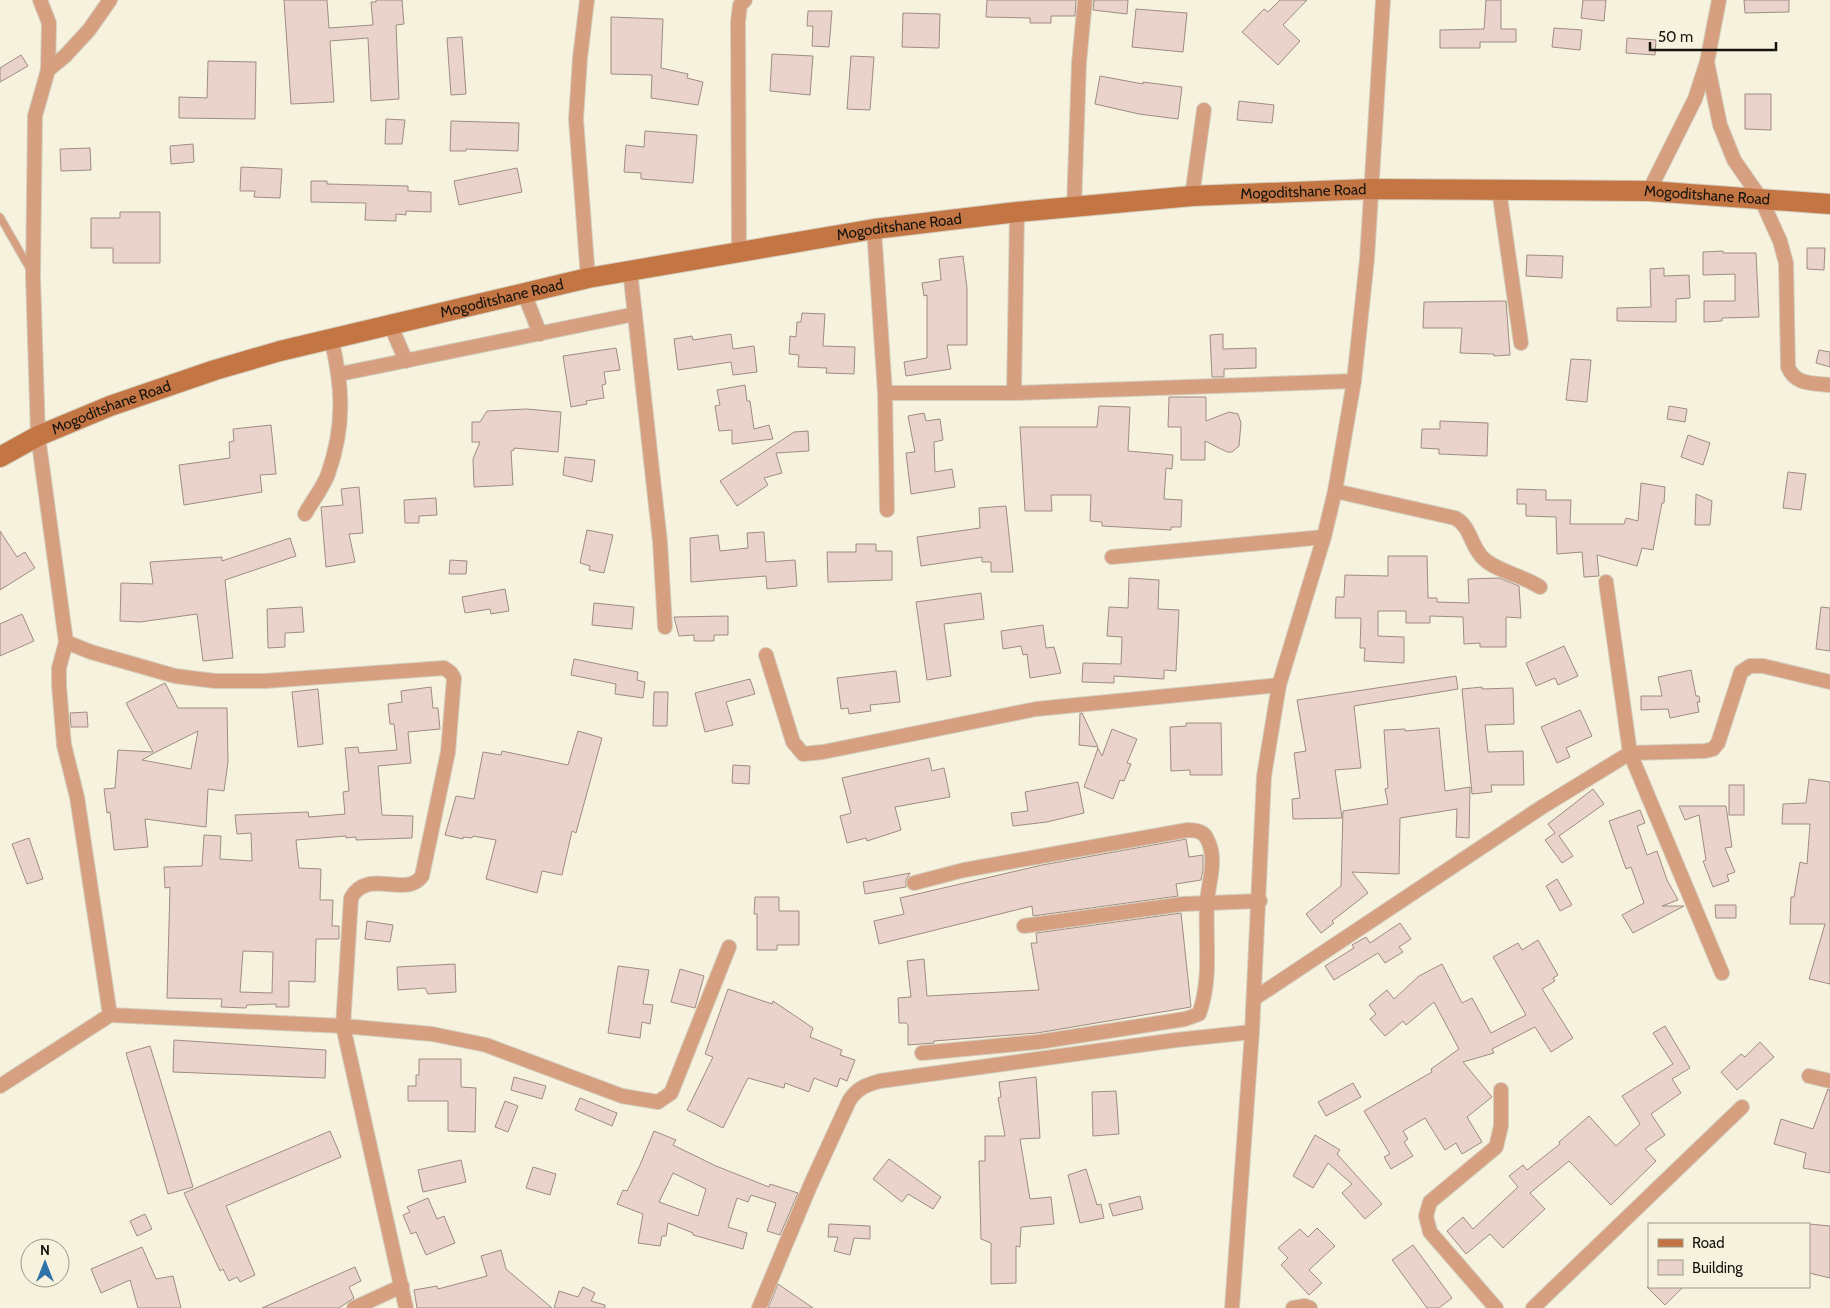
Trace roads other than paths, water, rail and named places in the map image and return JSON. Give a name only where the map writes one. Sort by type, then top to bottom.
[{"type":"main road","name":"Mogoditshane Road","points":[[0,457],[38,436],[110,406],[170,384],[280,351],[588,278],[874,229],[1017,212],[1192,196],[1370,190],[1649,192],[1830,204]]},
{"type":"street","points":[[40,0],[49,22],[48,70],[35,116],[33,276],[38,436],[66,642],[59,668],[64,745],[77,797],[110,1015]]},
{"type":"street","points":[[48,70],[66,56],[89,30],[110,0]]},
{"type":"street","points":[[587,0],[580,58],[576,119],[588,278]]},
{"type":"street","points":[[739,252],[738,22],[740,5],[745,0]]},
{"type":"street","points":[[1074,207],[1080,63],[1085,0]]},
{"type":"street","points":[[1232,1308],[1260,901],[1264,776],[1279,684],[1324,536],[1335,490],[1354,381],[1367,259],[1383,0]]},
{"type":"street","points":[[1649,192],[1695,99],[1707,62],[1719,0]]},
{"type":"street","points":[[1707,62],[1720,125],[1734,160],[1761,199],[1780,240],[1786,263],[1788,367],[1792,376],[1797,380],[1830,385]]},
{"type":"street","points":[[1192,196],[1204,110]]},
{"type":"street","points":[[1499,190],[1521,343]]},
{"type":"street","points":[[1014,393],[1017,212]]},
{"type":"street","points":[[874,229],[885,393],[887,510]]},
{"type":"street","points":[[630,270],[660,542],[665,627]]},
{"type":"street","points":[[524,293],[540,334]]},
{"type":"street","points":[[340,374],[635,314]]},
{"type":"street","points":[[390,324],[406,361]]},
{"type":"street","points":[[305,514],[328,476],[336,444],[342,394],[340,374],[331,338]]},
{"type":"street","points":[[885,393],[1014,393],[1354,381]]},
{"type":"street","points":[[1335,490],[1455,518],[1462,522],[1484,559],[1540,587]]},
{"type":"street","points":[[1112,557],[1324,536]]},
{"type":"street","points":[[1606,582],[1630,753],[1722,973]]},
{"type":"street","points":[[66,642],[91,652],[175,676],[215,682],[265,681],[444,668],[451,673],[455,684],[448,752],[422,876],[418,881],[411,884],[368,883],[355,891],[351,898],[343,1026],[406,1308]]},
{"type":"street","points":[[766,655],[793,742],[804,754],[823,752],[1036,709],[1279,684]]},
{"type":"street","points":[[1254,998],[1542,807],[1630,753],[1713,749],[1718,742],[1741,672],[1750,666],[1763,666],[1830,682]]},
{"type":"street","points":[[914,883],[964,870],[1188,830],[1198,830],[1207,837],[1211,850],[1212,875],[1207,902],[1208,958],[1204,999],[1199,1014],[1186,1019],[1038,1042],[922,1053]]},
{"type":"street","points":[[1024,926],[1207,902],[1260,901]]},
{"type":"street","points":[[0,1086],[110,1015],[343,1026],[432,1034],[486,1045],[622,1096],[658,1102],[671,1094],[729,947]]},
{"type":"street","points":[[759,1308],[810,1186],[849,1101],[855,1092],[866,1085],[880,1081],[1166,1041],[1252,1032]]},
{"type":"street","points":[[1809,1076],[1830,1081]]},
{"type":"street","points":[[1496,1308],[1430,1232],[1426,1216],[1430,1202],[1496,1147],[1501,1126],[1501,1090]]},
{"type":"street","points":[[1533,1308],[1742,1107]]},
{"type":"street","points":[[354,1308],[402,1286]]},
{"type":"street","points":[[1293,1308],[1305,1306],[1310,1308]]},
{"type":"lane","points":[[0,217],[33,276]]}]
